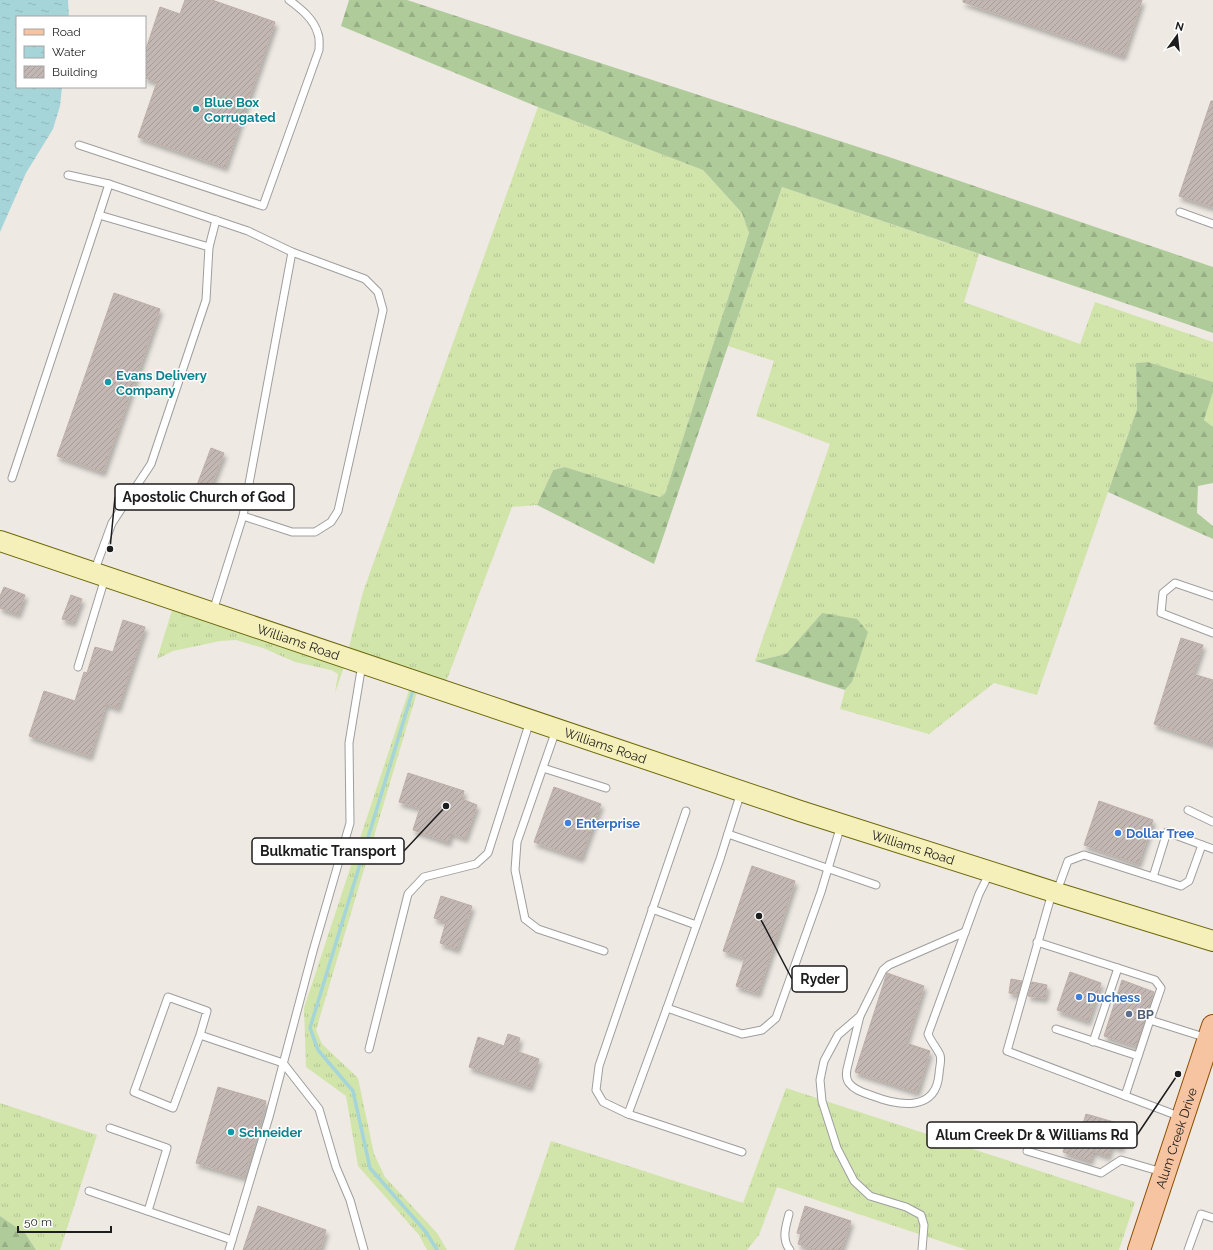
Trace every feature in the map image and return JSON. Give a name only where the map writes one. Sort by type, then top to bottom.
[{"type":"main road","name":"Williams Road","points":[[0,541],[556,730],[841,824],[1213,941]]},
{"type":"main road","name":"Alum Creek Drive","points":[[1139,1250],[1211,1032]]},
{"type":"lane","points":[[79,145],[263,206],[319,50],[318,34],[312,21],[301,9],[289,0]]},
{"type":"lane","points":[[68,175],[109,184],[248,231],[292,252],[365,279],[378,292],[383,310],[338,511],[331,522],[315,532],[292,532],[243,516]]},
{"type":"lane","points":[[12,478],[109,184]]},
{"type":"lane","points":[[1180,212],[1213,224]]},
{"type":"lane","points":[[100,215],[209,247]]},
{"type":"lane","points":[[78,667],[112,523],[151,464],[206,300],[209,247],[216,220]]},
{"type":"lane","points":[[212,613],[243,516],[292,252]]},
{"type":"lane","points":[[1213,596],[1175,583],[1163,593],[1161,613],[1213,633]]},
{"type":"lane","points":[[229,1250],[269,1117],[350,823],[349,743],[362,664]]},
{"type":"lane","points":[[369,1049],[408,894],[424,878],[476,864],[488,854],[530,721]]},
{"type":"lane","points":[[556,730],[517,842],[515,870],[525,919],[538,929],[604,951]]},
{"type":"lane","points":[[543,768],[606,788]]},
{"type":"lane","points":[[628,1114],[696,926],[728,834],[741,791]]},
{"type":"lane","points":[[1188,810],[1213,822]]},
{"type":"lane","points":[[686,811],[599,1066],[596,1090],[603,1102],[628,1114],[742,1152]]},
{"type":"lane","points":[[667,1008],[742,1034],[762,1030],[776,1018],[822,892],[841,824]]},
{"type":"lane","points":[[1153,877],[1167,832],[1213,849]]},
{"type":"lane","points":[[728,834],[876,885]]},
{"type":"lane","points":[[1183,1118],[1007,1051],[1037,942],[1054,892],[1068,861],[1084,854],[1181,886],[1189,881],[1202,845]]},
{"type":"lane","points":[[965,932],[889,964],[883,970],[860,1016],[846,1069],[846,1077],[850,1084],[857,1090],[882,1099],[905,1104],[915,1104],[926,1098],[934,1091],[939,1077],[940,1056],[928,1034],[979,894],[990,872]]},
{"type":"lane","points":[[652,909],[696,926]]},
{"type":"lane","points":[[1037,942],[1155,980],[1160,988],[1124,1096]]},
{"type":"lane","points":[[1093,1042],[1118,968]]},
{"type":"lane","points":[[168,997],[208,1011],[200,1035],[173,1108],[134,1092],[168,997]]},
{"type":"lane","points":[[860,1016],[838,1035],[824,1061],[820,1080],[822,1101],[838,1148],[854,1181],[870,1196],[906,1207],[921,1215],[924,1225],[922,1250]]},
{"type":"lane","points":[[1150,1020],[1211,1032]]},
{"type":"lane","points":[[1056,1029],[1138,1056]]},
{"type":"lane","points":[[200,1035],[283,1063],[319,1109],[336,1167],[350,1200],[364,1250]]},
{"type":"lane","points":[[110,1128],[167,1148],[148,1211]]},
{"type":"lane","points":[[1027,1151],[1101,1173],[1121,1160],[1164,1173]]},
{"type":"lane","points":[[89,1191],[232,1240]]},
{"type":"lane","points":[[789,1214],[784,1234],[787,1247],[790,1250]]},
{"type":"lane","points":[[1188,1250],[1201,1214],[1213,1218]]},
{"type":"green space","points":[[349,0],[407,0],[889,157],[1213,267],[1213,333],[782,187],[654,564],[537,505],[553,470],[565,467],[660,497],[665,494],[749,233],[742,213],[703,170],[538,107],[341,26]]},
{"type":"green space","points":[[538,107],[703,170],[742,213],[749,233],[665,494],[660,497],[565,467],[553,470],[537,505],[512,507],[446,682],[348,651],[363,592]]},
{"type":"green space","points":[[782,187],[979,254],[964,302],[1080,344],[1095,302],[1213,342],[1213,382],[1148,362],[1136,363],[1137,409],[1037,695],[994,683],[929,734],[840,709],[845,690],[852,682],[822,613],[786,654],[755,661],[830,444],[756,416],[774,361],[728,346]]},
{"type":"green space","points":[[1148,362],[1213,382],[1213,392],[1204,420],[1213,427],[1213,483],[1198,486],[1197,513],[1213,526],[1213,539],[1108,492],[1137,409],[1136,363]]},
{"type":"green space","points":[[1213,392],[1213,427],[1204,420]]},
{"type":"green space","points":[[173,607],[345,664],[335,693],[338,674],[331,670],[295,662],[263,648],[236,640],[220,641],[173,651],[157,659]]},
{"type":"green space","points":[[822,613],[857,619],[868,632],[852,682],[845,690],[755,661],[786,654]]},
{"type":"green space","points":[[410,687],[418,689],[316,1030],[322,1044],[358,1078],[374,1154],[385,1177],[437,1233],[447,1250],[427,1250],[419,1235],[358,1166],[346,1096],[306,1067],[304,1008]]},
{"type":"green space","points":[[786,1088],[1135,1202],[1119,1250],[967,1250],[777,1187],[759,1235],[747,1250],[514,1250],[551,1141],[743,1203]]},
{"type":"green space","points":[[0,1103],[97,1135],[60,1250],[36,1250],[25,1233],[0,1216]]},
{"type":"green space","points":[[0,1216],[25,1233],[36,1250],[0,1250]]},
{"type":"water","points":[[0,0],[68,0],[69,16],[16,16],[16,88],[62,88],[60,106],[53,129],[26,173],[0,232]]},
{"type":"building","name":"Blue Box Corrugated","points":[[185,0],[212,0],[275,22],[225,167],[138,137],[157,82],[146,78],[146,49],[160,7],[180,14]]},
{"type":"building","points":[[963,0],[1142,0],[1123,56],[963,2]]},
{"type":"building","points":[[1211,101],[1213,101],[1213,207],[1179,196]]},
{"type":"building","name":"Evans Delivery Company","points":[[114,293],[160,309],[103,472],[57,456]]},
{"type":"building","points":[[211,448],[224,453],[206,498],[194,493]]},
{"type":"building","points":[[4,587],[25,595],[18,614],[0,608],[0,596]]},
{"type":"building","points":[[71,595],[82,599],[73,622],[62,619]]},
{"type":"building","points":[[123,620],[145,627],[118,708],[106,704],[90,756],[29,736],[44,691],[75,701],[84,672],[87,673],[95,647],[113,652]]},
{"type":"building","points":[[1181,638],[1203,645],[1193,674],[1213,680],[1213,744],[1154,724]]},
{"type":"building","points":[[408,773],[464,791],[462,799],[477,805],[465,838],[451,833],[448,842],[413,830],[420,808],[399,802]]},
{"type":"building","name":"Enterprise","points":[[554,787],[601,804],[581,858],[534,842]]},
{"type":"building","name":"Dollar Tree","points":[[1099,801],[1153,820],[1138,864],[1084,845]]},
{"type":"building","points":[[752,866],[795,881],[758,993],[736,986],[745,958],[723,951]]},
{"type":"building","points":[[441,896],[472,906],[457,949],[440,943],[446,922],[434,918]]},
{"type":"building","name":"Duchess","points":[[1070,972],[1101,983],[1088,1021],[1057,1010]]},
{"type":"building","points":[[887,973],[924,986],[906,1043],[930,1051],[917,1092],[855,1072]]},
{"type":"building","points":[[1011,979],[1022,981],[1018,994],[1009,993]]},
{"type":"building","name":"BP","points":[[1122,980],[1154,992],[1136,1046],[1104,1036]]},
{"type":"building","points":[[1032,982],[1047,985],[1045,998],[1028,996]]},
{"type":"building","points":[[508,1034],[520,1038],[516,1051],[539,1059],[530,1087],[469,1067],[478,1037],[504,1046]]},
{"type":"building","name":"Schneider","points":[[218,1087],[266,1101],[244,1177],[196,1163]]},
{"type":"building","points":[[1086,1114],[1128,1126],[1121,1148],[1111,1145],[1108,1156],[1093,1151],[1090,1161],[1063,1152],[1071,1127],[1081,1130]]},
{"type":"building","points":[[258,1206],[326,1230],[320,1250],[243,1250]]},
{"type":"building","points":[[805,1206],[851,1221],[841,1250],[816,1250],[798,1244],[801,1234],[797,1233]]},
{"type":"waterway","points":[[413,690],[310,1028],[318,1050],[353,1091],[370,1168],[426,1232],[437,1250]]},
{"type":"place","name":"Blue Box Corrugated","points":[[196,109]]},
{"type":"place","name":"Evans Delivery Company","points":[[108,382]]},
{"type":"place","name":"Apostolic Church of God","points":[[110,549]]},
{"type":"place","name":"Bulkmatic Transport","points":[[446,806]]},
{"type":"place","name":"Enterprise","points":[[568,823]]},
{"type":"place","name":"Dollar Tree","points":[[1118,833]]},
{"type":"place","name":"Ryder","points":[[759,916]]},
{"type":"place","name":"Duchess","points":[[1079,997]]},
{"type":"place","name":"BP","points":[[1129,1014]]},
{"type":"place","name":"Alum Creek Dr & Williams Rd","points":[[1178,1074]]},
{"type":"place","name":"Schneider","points":[[231,1132]]}]
